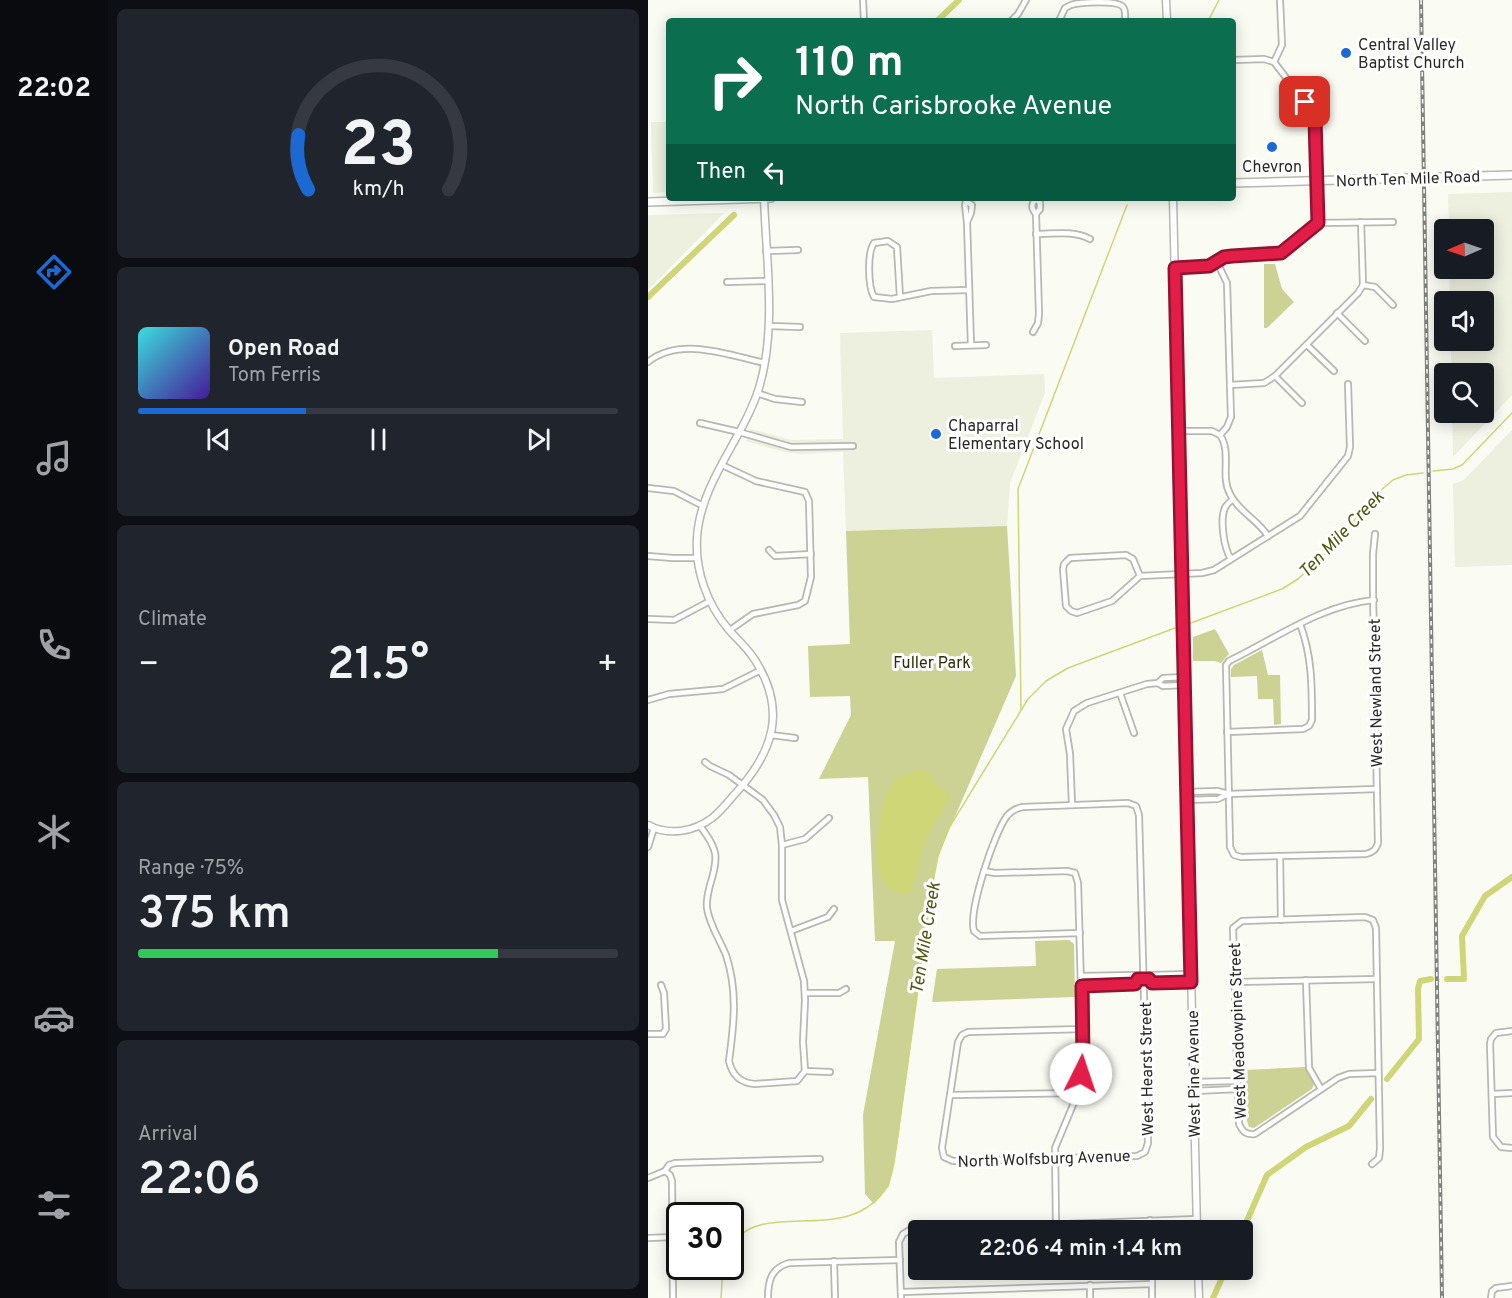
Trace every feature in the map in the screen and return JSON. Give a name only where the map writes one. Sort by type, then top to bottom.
[{"type":"main road","name":"North Ten Mile Road","points":[[1236,183],[1512,175]]},
{"type":"main road","points":[[648,202],[668,201]]},
{"type":"street","points":[[863,0],[864,18]]},
{"type":"street","points":[[1014,18],[1026,0]]},
{"type":"street","points":[[1166,0],[1167,18]]},
{"type":"street","points":[[1274,62],[1282,45],[1281,0]]},
{"type":"street","points":[[1060,18],[1065,8],[1076,3],[1114,2],[1125,9],[1125,18]]},
{"type":"street","points":[[1236,60],[1264,59],[1274,62],[1314,114],[1318,223]]},
{"type":"street","points":[[648,847],[651,827],[681,831],[700,826],[716,815],[759,765],[771,735],[773,714],[771,698],[761,670],[710,601],[702,583],[697,558],[698,531],[703,506],[757,393],[765,363],[769,326],[764,201]]},
{"type":"street","points":[[967,201],[971,345]]},
{"type":"street","points":[[1033,332],[1038,323],[1039,314],[1036,214],[1032,209],[1034,201]]},
{"type":"street","name":"West Pine Avenue","points":[[1173,201],[1197,1219]]},
{"type":"street","points":[[1230,385],[1264,383],[1275,376],[1358,293],[1363,285],[1361,222]]},
{"type":"street","points":[[1175,268],[1202,267],[1224,257],[1281,253],[1318,223],[1393,222]]},
{"type":"street","points":[[1036,234],[1073,233],[1090,239]]},
{"type":"street","points":[[900,297],[898,251],[894,244],[888,241],[878,242],[872,245],[869,252],[870,290],[874,297],[880,299],[900,297],[931,291],[969,290]]},
{"type":"street","points":[[766,251],[798,250]]},
{"type":"street","points":[[1217,262],[1227,283],[1231,417],[1227,427],[1220,435]]},
{"type":"street","points":[[727,282],[767,281]]},
{"type":"street","points":[[1363,285],[1375,287],[1393,305]]},
{"type":"street","points":[[1337,313],[1365,341]]},
{"type":"street","points":[[769,326],[800,327]]},
{"type":"street","points":[[955,346],[986,345]]},
{"type":"street","points":[[1307,345],[1334,371]]},
{"type":"street","points":[[650,361],[671,350],[685,348],[765,363]]},
{"type":"street","points":[[1275,376],[1302,403]]},
{"type":"street","points":[[1140,576],[1133,559],[1126,555],[1074,557],[1067,560],[1063,569],[1065,606],[1071,611],[1081,612],[1112,601],[1140,576],[1208,572],[1306,510],[1348,456],[1350,447],[1348,384]]},
{"type":"street","points":[[757,393],[775,399],[802,402]]},
{"type":"street","points":[[700,423],[791,447],[854,446]]},
{"type":"street","points":[[1178,431],[1212,431],[1220,435],[1225,445],[1227,485],[1233,499],[1264,529],[1268,536]]},
{"type":"street","points":[[722,465],[756,481],[805,492],[809,501],[811,583],[805,601],[753,614],[730,630]]},
{"type":"street","points":[[648,488],[674,491],[703,506]]},
{"type":"street","points":[[1231,559],[1224,546],[1223,512],[1226,505],[1233,499]]},
{"type":"street","name":"West Newland Street","points":[[1280,856],[1366,854],[1374,851],[1378,843],[1373,554],[1375,534]]},
{"type":"street","points":[[769,550],[776,556],[811,554]]},
{"type":"street","points":[[648,556],[697,558]]},
{"type":"street","points":[[1372,1164],[1379,1158],[1380,1149],[1376,928],[1373,920],[1365,917],[1281,920],[1280,856],[1241,857],[1234,855],[1230,847],[1226,665],[1229,661],[1327,610],[1374,600]]},
{"type":"street","points":[[648,619],[674,620],[710,601]]},
{"type":"street","points":[[1227,732],[1303,729],[1310,726],[1312,668],[1300,624]]},
{"type":"street","points":[[648,700],[669,694],[723,688],[761,670]]},
{"type":"street","points":[[1158,683],[1163,678],[1184,677]]},
{"type":"street","points":[[1080,933],[980,936],[974,931],[973,918],[984,871],[993,846],[1006,818],[1016,809],[1072,805],[1071,754],[1066,729],[1074,711],[1087,703],[1147,684],[1184,686]]},
{"type":"street","points":[[1120,693],[1134,733]]},
{"type":"street","points":[[771,735],[795,738]]},
{"type":"street","points":[[700,826],[712,841],[716,853],[716,864],[706,905],[725,953],[733,983],[735,1010],[729,1061],[733,1073],[742,1081],[755,1084],[797,1081],[805,1071],[803,1042],[805,993],[800,963],[781,893],[780,827],[763,800],[729,775],[705,762]]},
{"type":"street","points":[[1186,792],[1217,791],[1229,794],[1377,789]]},
{"type":"street","points":[[1187,800],[1218,799],[1229,794]]},
{"type":"street","name":"West Hearst Street","points":[[1072,805],[1128,803],[1136,806],[1139,815],[1148,1143],[1145,1152]]},
{"type":"street","points":[[782,845],[805,839],[829,818]]},
{"type":"street","points":[[984,871],[994,873],[1068,871],[1075,873],[1078,883],[1083,1057],[1078,1093],[1057,1141],[1056,1220]]},
{"type":"street","points":[[790,931],[828,917],[834,909]]},
{"type":"street","name":"West Meadowpine Street","points":[[1281,920],[1242,921],[1233,928],[1239,1124],[1245,1133],[1255,1134],[1322,1089]]},
{"type":"street","points":[[1082,986],[1135,984],[1152,975],[1191,974]]},
{"type":"street","points":[[1081,976],[1135,975],[1152,983],[1191,982]]},
{"type":"street","points":[[1235,982],[1377,979]]},
{"type":"street","points":[[1306,980],[1308,1061],[1311,1074],[1322,1089],[1344,1075],[1378,1073]]},
{"type":"street","points":[[648,1034],[663,1034],[666,1029],[664,993],[661,985]]},
{"type":"street","points":[[805,993],[838,993],[846,989]]},
{"type":"street","points":[[1078,1093],[950,1095],[958,1042],[962,1035],[970,1032],[1083,1029]]},
{"type":"street","points":[[1512,1031],[1501,1031],[1493,1036],[1490,1044],[1493,1137],[1505,1149],[1512,1148]]},
{"type":"street","points":[[805,1071],[830,1072]]},
{"type":"street","points":[[1194,1082],[1237,1081]]},
{"type":"street","points":[[1194,1091],[1238,1089]]},
{"type":"street","points":[[1492,1094],[1512,1093]]},
{"type":"street","name":"North Wolfsburg Avenue","points":[[950,1095],[942,1148],[944,1157],[948,1161],[1137,1155],[1145,1152]]},
{"type":"street","points":[[648,1178],[665,1171],[675,1163],[820,1159]]},
{"type":"street","points":[[665,1171],[670,1175],[672,1181],[672,1202]]},
{"type":"street","points":[[1150,1220],[1197,1219]]},
{"type":"street","points":[[908,1231],[903,1234],[899,1242],[901,1295],[964,1290],[1152,1284]]},
{"type":"street","points":[[648,1238],[666,1237]]},
{"type":"street","points":[[768,1298],[768,1285],[774,1272],[789,1263],[900,1260]]},
{"type":"street","points":[[834,1262],[835,1298]]},
{"type":"street","points":[[673,1280],[673,1298]]},
{"type":"street","points":[[1152,1280],[1152,1298]]},
{"type":"street","points":[[1198,1280],[1199,1298]]},
{"type":"street","points":[[1089,1285],[1090,1298]]},
{"type":"street","points":[[1491,1298],[1494,1289],[1512,1286]]},
{"type":"street","points":[[964,1290],[964,1297]]},
{"type":"shaded area","points":[[651,122],[666,122],[666,192],[653,193]]},
{"type":"shaded area","points":[[1512,192],[1512,395],[1494,414],[1494,363],[1451,363],[1451,351],[1494,351],[1494,291],[1450,291],[1449,279],[1494,279],[1494,219],[1449,219],[1448,194]]},
{"type":"shaded area","points":[[724,213],[648,290],[648,215]]},
{"type":"shaded area","name":"Chaparral Elementary School","points":[[932,330],[934,378],[1044,374],[1045,393],[1010,483],[1007,526],[846,531],[843,452],[802,454],[780,451],[746,441],[751,429],[791,440],[843,439],[840,333]]},
{"type":"shaded area","points":[[1452,423],[1485,423],[1453,457]]},
{"type":"shaded area","points":[[1512,430],[1512,565],[1455,567],[1453,484],[1464,480]]},
{"type":"shaded area","points":[[919,770],[930,773],[936,784],[949,793],[948,800],[926,839],[911,892],[903,894],[890,888],[881,877],[877,844],[880,817],[891,786],[900,777]]},
{"type":"green space","points":[[1264,264],[1275,264],[1282,289],[1294,302],[1267,328],[1264,328]]},
{"type":"green space","name":"Fuller Park","points":[[1007,526],[1016,676],[937,858],[897,1147],[889,1186],[874,1204],[865,1194],[863,1115],[895,941],[875,941],[868,777],[819,779],[851,715],[850,696],[810,697],[808,646],[850,644],[846,531]]},
{"type":"green space","points":[[1215,629],[1229,654],[1221,663],[1193,661],[1193,637]]},
{"type":"green space","points":[[1262,650],[1268,675],[1280,675],[1281,724],[1274,725],[1273,699],[1258,699],[1257,676],[1231,677],[1231,669],[1234,665]]},
{"type":"green space","points":[[1069,940],[1074,944],[1075,997],[932,1002],[937,969],[1036,966],[1035,941]]},
{"type":"green space","points":[[1305,1067],[1314,1084],[1312,1089],[1254,1128],[1249,1127],[1245,1070]]},
{"type":"waterway","points":[[940,18],[959,0]]},
{"type":"waterway","points":[[1210,18],[1219,0]]},
{"type":"waterway","points":[[1021,709],[1018,489],[1127,205]]},
{"type":"waterway","points":[[648,297],[734,215]]},
{"type":"waterway","name":"Ten Mile Creek","points":[[1433,471],[1453,469],[1462,465],[1512,413]]},
{"type":"waterway","name":"Ten Mile Creek","points":[[1191,623],[1282,589],[1298,579],[1326,553],[1380,491],[1393,480],[1406,475],[1423,473]]},
{"type":"waterway","name":"Ten Mile Creek","points":[[744,1232],[761,1225],[829,1220],[851,1215],[871,1204],[888,1185],[894,1163],[930,897],[938,856],[949,828],[1028,699],[1046,681],[1068,668],[1175,628]]},
{"type":"waterway","points":[[1447,979],[1464,979],[1462,936],[1485,896],[1512,877]]},
{"type":"waterway","points":[[1387,1079],[1419,1039],[1418,989],[1420,981],[1431,979]]},
{"type":"waterway","points":[[1247,1220],[1267,1175],[1306,1147],[1349,1126],[1371,1099]]},
{"type":"waterway","name":"Ten Mile Creek","points":[[721,1298],[722,1280]]},
{"type":"waterway","points":[[1213,1298],[1221,1280]]},
{"type":"railway","points":[[1421,0],[1442,1298]]},
{"type":"place","name":"Central Valley Baptist Church","points":[[1346,53]]},
{"type":"place","name":"Chevron","points":[[1272,147]]},
{"type":"place","name":"Chaparral Elementary School","points":[[936,434]]},
{"type":"route","points":[[1081,1074],[1083,1057],[1082,986],[1135,984],[1138,979],[1149,979],[1152,983],[1191,982],[1175,268],[1209,266],[1224,257],[1281,253],[1318,223],[1315,119],[1305,102]]}]
